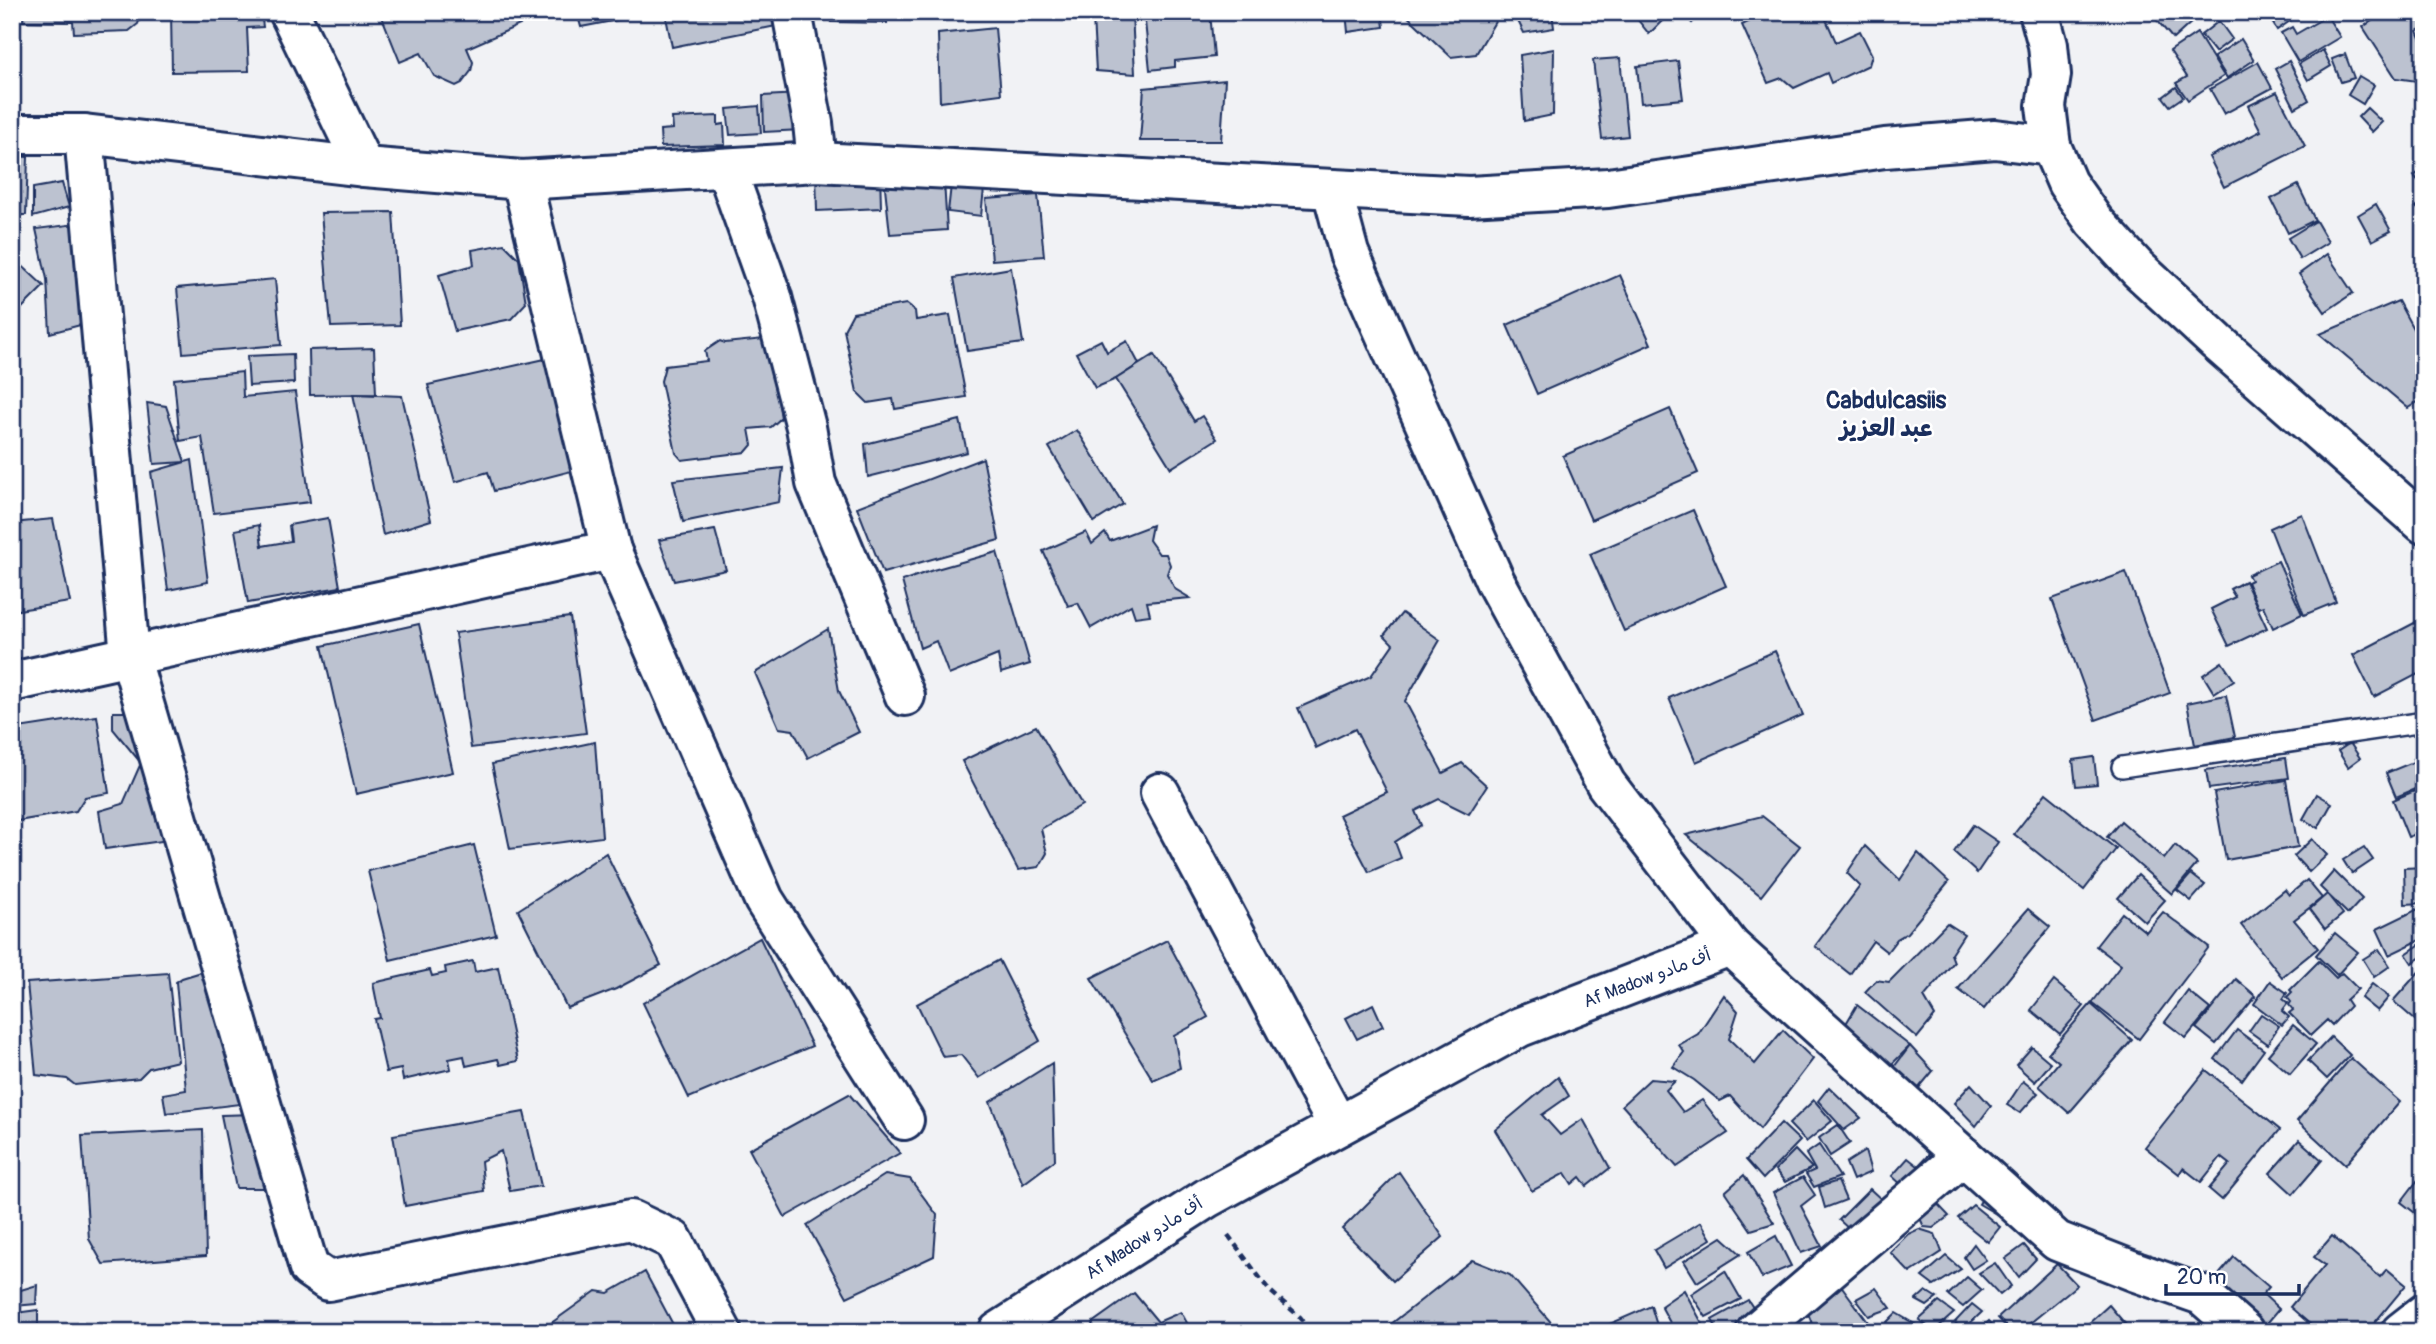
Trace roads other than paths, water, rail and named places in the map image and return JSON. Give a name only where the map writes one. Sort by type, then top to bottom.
[{"type":"street","points":[[289,12],[364,167]]},
{"type":"street","points":[[792,12],[813,123],[817,162]]},
{"type":"street","points":[[2039,12],[2048,45],[2051,75],[2046,106],[2050,146],[2067,183],[2094,221],[2138,269],[2217,342],[2424,524]]},
{"type":"street","points":[[12,134],[84,134],[364,167],[522,180],[817,162],[1469,196],[1608,188],[1885,148],[1995,139],[2050,146]]},
{"type":"street","points":[[84,134],[130,656],[310,1268],[328,1281],[631,1220],[673,1240],[722,1332]]},
{"type":"street","points":[[726,168],[772,297],[806,427],[816,482],[905,696]]},
{"type":"street","points":[[522,180],[611,550],[764,900],[904,1120]]},
{"type":"street","points":[[1332,190],[1349,253],[1495,581],[1606,784],[1730,946]]},
{"type":"street","points":[[12,682],[611,550]]},
{"type":"street","points":[[1160,793],[1338,1126]]},
{"type":"street","name":"Af Madow أف مادو","points":[[998,1332],[1207,1198],[1520,1027],[1730,946],[2057,1241],[2202,1295],[2244,1332]]},
{"type":"street","points":[[1756,1332],[1963,1156]]},
{"type":"street","points":[[2401,1332],[2424,1314]]},
{"type":"lane","points":[[2122,767],[2424,722]]},
{"type":"district","name":"Cabdulcasiis عبد العزيز","points":[[1886,414]]}]
